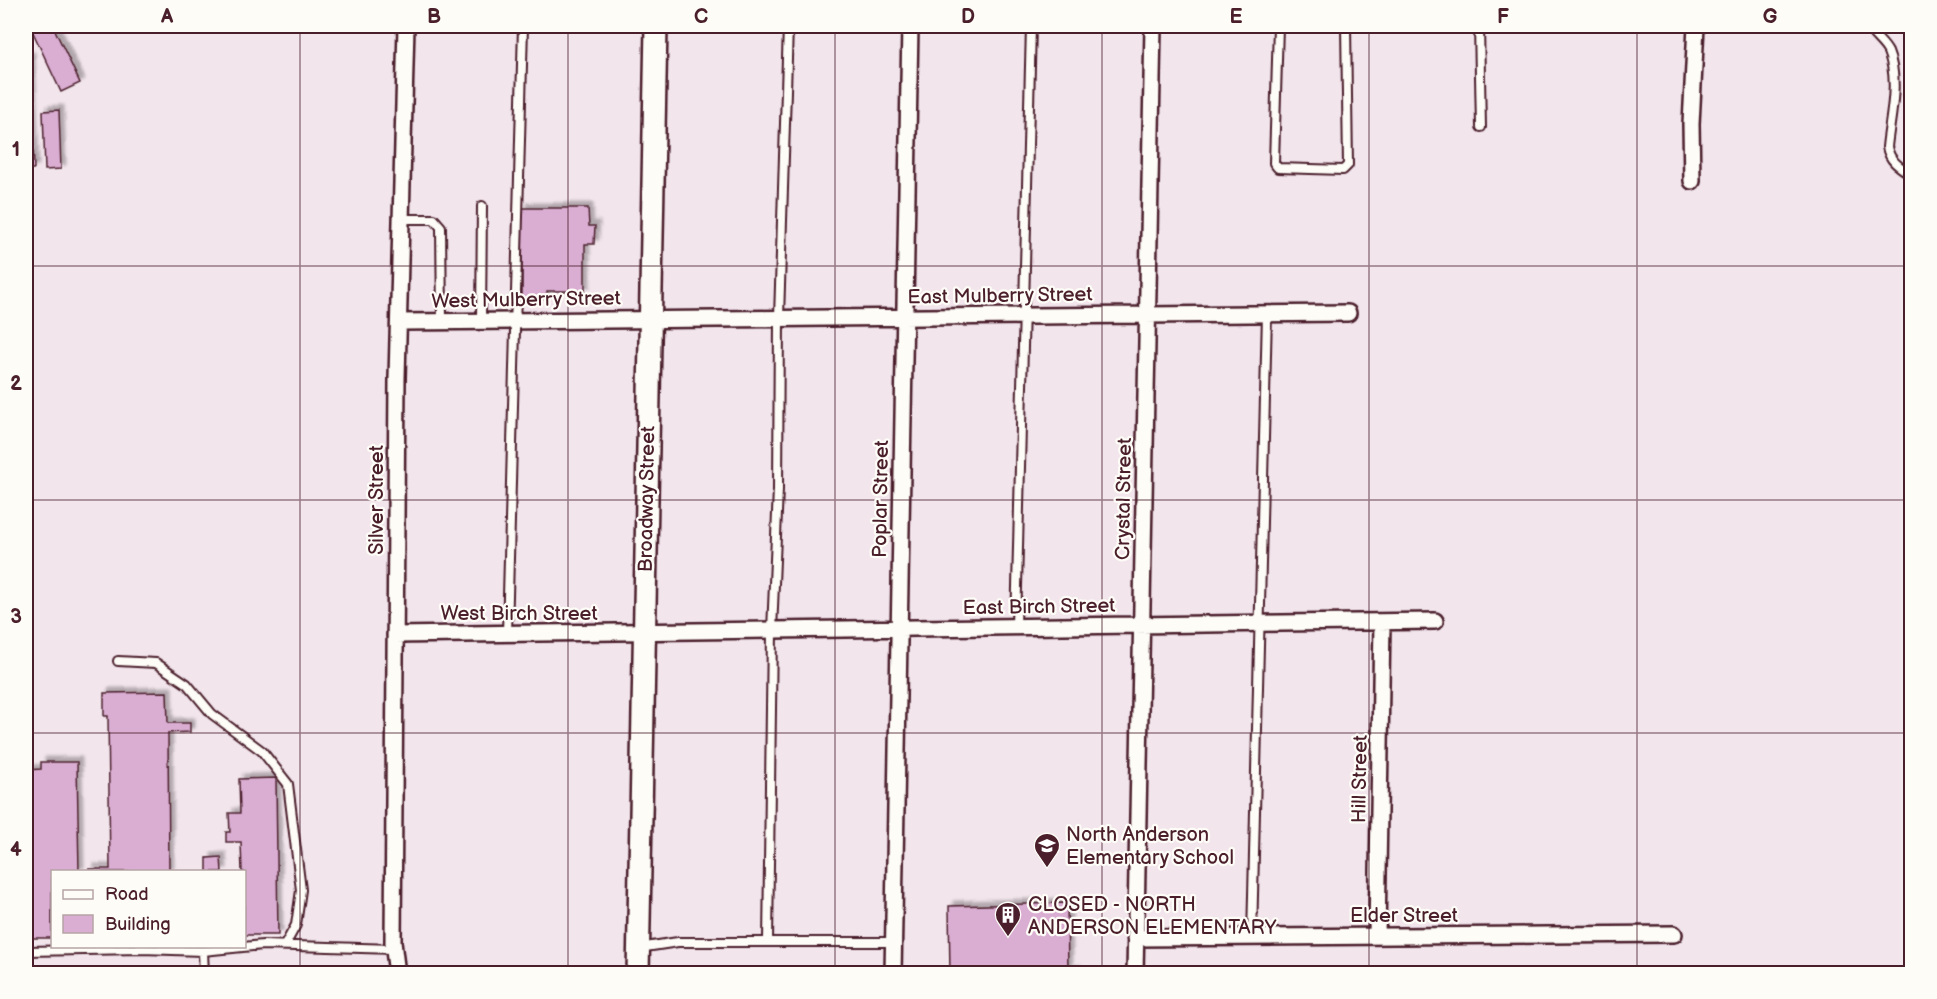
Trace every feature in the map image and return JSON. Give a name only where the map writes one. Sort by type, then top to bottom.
[{"type":"main road","name":"Broadway Street","points":[[638,974],[656,26]]},
{"type":"street","name":"Silver Street","points":[[397,974],[394,949],[395,635],[400,219],[406,26]]},
{"type":"street","name":"Poplar Street","points":[[893,974],[910,26]]},
{"type":"street","name":"Crystal Street","points":[[1135,974],[1153,26]]},
{"type":"street","points":[[1692,181],[1691,124],[1696,26]]},
{"type":"street","name":"East Mulberry Street","points":[[652,319],[1348,313]]},
{"type":"street","name":"West Mulberry Street","points":[[400,322],[652,319]]},
{"type":"street","name":"East Birch Street","points":[[643,633],[1435,621]]},
{"type":"street","name":"Hill Street","points":[[1377,936],[1382,622]]},
{"type":"street","name":"West Birch Street","points":[[395,635],[643,633]]},
{"type":"street","name":"Elder Street","points":[[1135,938],[1674,934]]},
{"type":"lane","points":[[507,634],[523,26]]},
{"type":"lane","points":[[768,942],[772,631],[778,489],[779,318],[788,26]]},
{"type":"lane","points":[[1016,627],[1031,26]]},
{"type":"lane","points":[[1278,26],[1274,163],[1278,168],[1343,170],[1348,165],[1346,26]]},
{"type":"lane","points":[[1479,26],[1481,127]]},
{"type":"lane","points":[[1868,26],[1887,50],[1892,64],[1894,88],[1888,155],[1894,163],[1911,175]]},
{"type":"lane","points":[[481,321],[482,206]]},
{"type":"lane","points":[[400,219],[434,219],[441,227],[442,321]]},
{"type":"lane","points":[[1252,937],[1267,313]]},
{"type":"lane","points":[[118,661],[156,663],[187,684],[212,714],[262,751],[288,784],[301,890],[296,925],[285,945]]},
{"type":"lane","points":[[638,948],[678,942],[893,942]]},
{"type":"lane","points":[[246,947],[285,945],[394,949]]},
{"type":"lane","points":[[26,951],[203,951],[233,948]]},
{"type":"lane","points":[[203,951],[204,974]]},
{"type":"building","points":[[30,26],[53,26],[80,83],[61,92]]},
{"type":"building","points":[[26,57],[30,57],[34,169],[26,169]]},
{"type":"building","points":[[59,110],[61,169],[45,170],[43,111]]},
{"type":"building","points":[[522,208],[588,208],[589,226],[595,226],[594,244],[585,244],[585,291],[547,291],[547,299],[522,299]]},
{"type":"building","points":[[167,692],[168,723],[190,723],[190,732],[168,733],[169,870],[89,870],[110,869],[108,716],[104,716],[104,693]]},
{"type":"building","points":[[41,762],[77,762],[79,870],[51,870],[51,938],[26,938],[26,770],[41,769]]},
{"type":"building","points":[[276,778],[278,935],[246,935],[246,870],[242,870],[241,842],[226,842],[226,832],[230,832],[229,813],[240,813],[239,779]]},
{"type":"building","points":[[221,857],[222,870],[207,870],[207,858]]},
{"type":"building","name":"CLOSED - NORTH ANDERSON ELEMENTARY","points":[[1067,903],[1068,970],[1076,970],[1076,974],[950,974],[949,906]]},
{"type":"place","name":"North Anderson Elementary School","points":[[1047,869]]},
{"type":"place","name":"CLOSED - NORTH ANDERSON ELEMENTARY","points":[[1008,938]]}]
